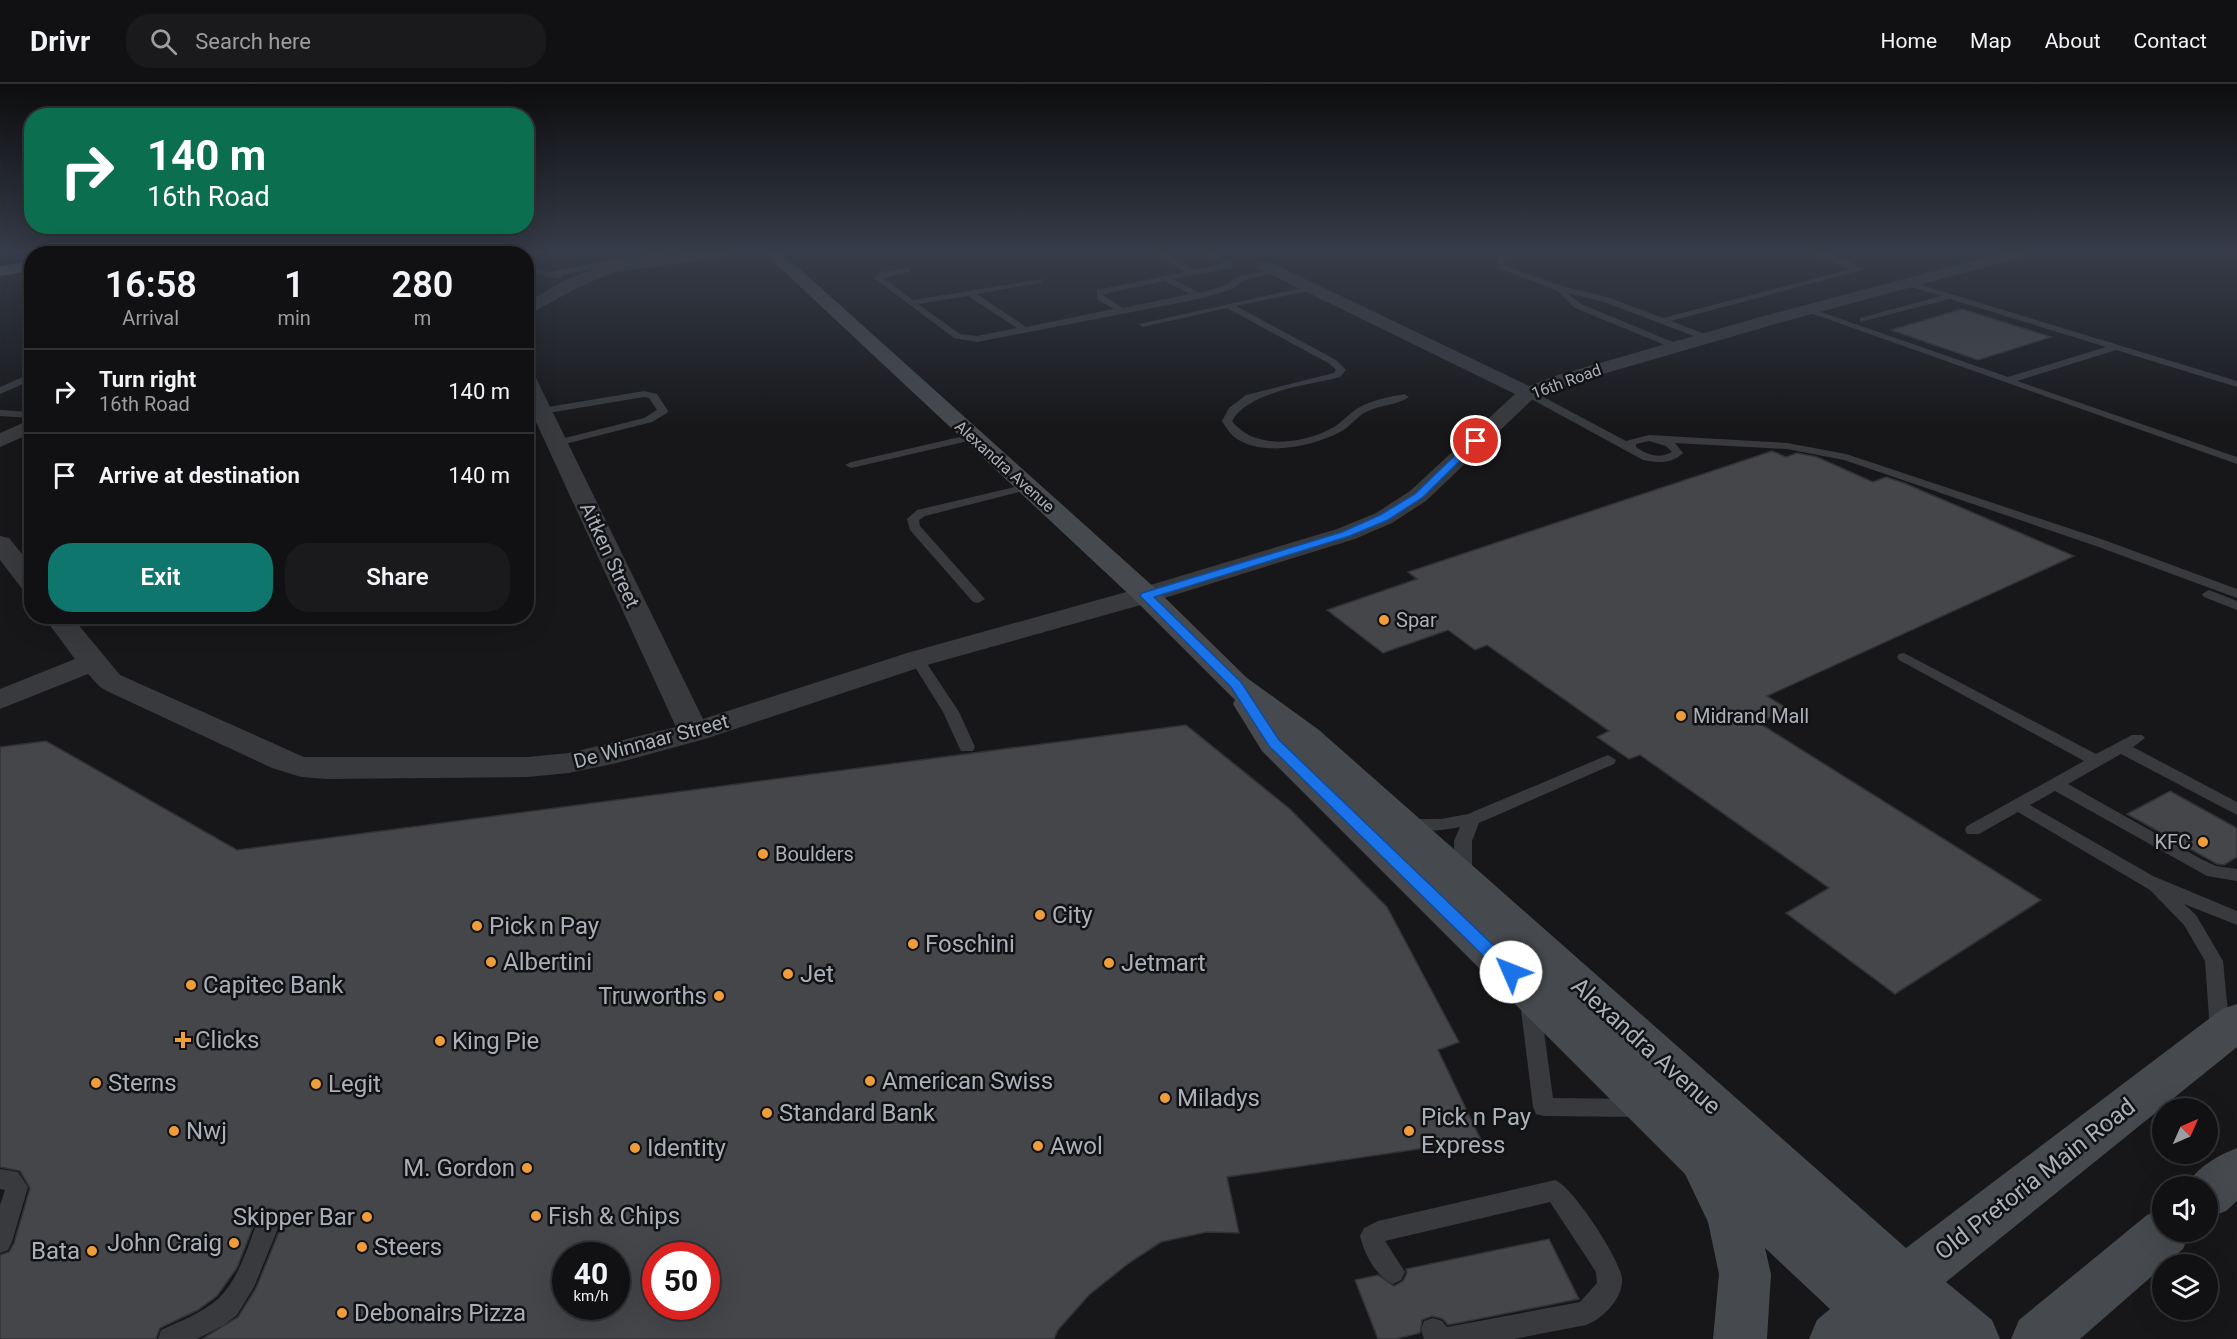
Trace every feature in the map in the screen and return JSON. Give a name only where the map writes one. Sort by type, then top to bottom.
[{"type":"main road","name":"Alexandra Avenue","points":[[834,310],[1146,596],[1236,685],[1307,738],[1463,880],[1879,1318]]},
{"type":"main road","name":"Alexandra Avenue","points":[[1236,685],[1274,743],[1698,1155],[1879,1318],[1973,1339]]},
{"type":"main road","name":"Old Pretoria Main Road","points":[[1879,1318],[2228,1029]]},
{"type":"main road","points":[[1698,1155],[1732,1218],[1745,1274],[1740,1339]]},
{"type":"main road","points":[[2218,1186],[2237,1170]]},
{"type":"main road","points":[[2038,1339],[2153,1242]]},
{"type":"street","points":[[1355,310],[1528,393]]},
{"type":"street","name":"16th Road","points":[[1146,596],[1346,534],[1384,518],[1419,496],[1528,393],[1565,379],[1806,310]]},
{"type":"street","name":"Aitken Street","points":[[534,394],[694,732]]},
{"type":"street","points":[[0,441],[24,429]]},
{"type":"street","points":[[0,543],[24,574]]},
{"type":"street","name":"De Winnaar Street","points":[[62,624],[110,681],[132,694],[250,747],[301,767],[326,769],[548,765],[617,753],[694,732],[917,659],[1146,596]]},
{"type":"street","points":[[0,700],[93,662]]},
{"type":"lane","points":[[920,310],[957,336],[977,339],[1129,310]]},
{"type":"lane","points":[[994,310],[1025,330]]},
{"type":"lane","points":[[1143,324],[1212,310]]},
{"type":"lane","points":[[1236,310],[1333,362],[1341,370],[1336,375],[1259,394],[1241,402],[1227,421],[1233,432],[1246,440],[1265,444],[1291,444],[1334,431],[1362,409],[1404,397]]},
{"type":"lane","points":[[1586,310],[1677,346]]},
{"type":"lane","points":[[1632,310],[1707,338]]},
{"type":"lane","points":[[1663,321],[1707,310]]},
{"type":"lane","points":[[1806,310],[2237,461]]},
{"type":"lane","points":[[1863,320],[1901,310]]},
{"type":"lane","points":[[1994,310],[2237,384]]},
{"type":"lane","points":[[1615,332],[1630,328]]},
{"type":"lane","points":[[2006,381],[2115,347]]},
{"type":"lane","points":[[0,391],[24,380]]},
{"type":"lane","points":[[1528,393],[1640,455],[1656,459],[1671,458],[1678,453],[1677,450]]},
{"type":"lane","points":[[542,411],[644,394],[653,396],[663,411],[648,420],[557,443]]},
{"type":"lane","points":[[0,413],[24,414]]},
{"type":"lane","points":[[1575,418],[1642,438],[1732,445],[1787,446],[1846,457],[2100,543],[2237,594]]},
{"type":"lane","points":[[851,465],[973,437]]},
{"type":"lane","points":[[1630,448],[1631,442],[1642,438]]},
{"type":"lane","points":[[1657,440],[1671,444],[1677,450]]},
{"type":"lane","points":[[1677,450],[1732,445]]},
{"type":"lane","points":[[978,599],[914,526],[913,519],[921,513],[1027,487]]},
{"type":"lane","points":[[2100,543],[2237,606]]},
{"type":"lane","points":[[1904,657],[2096,761]]},
{"type":"lane","points":[[917,659],[951,712],[967,747]]},
{"type":"lane","points":[[1973,830],[2138,738]]},
{"type":"lane","points":[[2121,747],[2237,809]]},
{"type":"lane","points":[[1400,823],[1441,825],[1472,819],[1608,760]]},
{"type":"lane","points":[[2056,784],[2195,863],[2214,872],[2237,875]]},
{"type":"lane","points":[[2018,804],[2147,881],[2237,918]]},
{"type":"lane","points":[[1463,880],[1463,841],[1472,819]]},
{"type":"lane","points":[[2147,881],[2190,920],[2214,961],[2228,1029]]},
{"type":"lane","points":[[1528,989],[1544,1107],[1652,1108]]},
{"type":"lane","points":[[0,1179],[10,1179],[17,1187],[0,1242]]},
{"type":"lane","points":[[1392,1272],[1374,1245],[1372,1236],[1378,1232],[1555,1190],[1606,1264],[1610,1280],[1606,1291],[1596,1305],[1586,1313],[1441,1336]]},
{"type":"lane","points":[[170,1339],[229,1306],[239,1292],[269,1221]]},
{"type":"building","points":[[1964,310],[2051,337],[1978,360],[1891,330]]},
{"type":"building","name":"Midrand Mall","points":[[1772,451],[1786,457],[1797,453],[1817,457],[1873,482],[1886,477],[1904,483],[2074,556],[1767,696],[1788,709],[1759,723],[2041,900],[1895,994],[1786,913],[1829,888],[1640,755],[1629,759],[1597,737],[1609,731],[1487,645],[1475,650],[1448,630],[1383,653],[1327,610],[1417,579],[1408,572]]},
{"type":"building","points":[[1186,725],[1290,809],[1387,907],[1459,1042],[1438,1050],[1481,1140],[1227,1177],[1239,1233],[1207,1232],[1161,1242],[1129,1263],[1089,1295],[1058,1330],[1054,1339],[202,1339],[238,1317],[256,1288],[283,1222],[279,1212],[270,1208],[259,1212],[237,1268],[217,1296],[198,1310],[160,1328],[156,1339],[0,1339],[0,1255],[9,1252],[14,1243],[30,1188],[20,1171],[0,1167],[0,747],[46,741],[237,850]]},
{"type":"building","name":"KFC","points":[[2170,791],[2237,828],[2237,857],[2224,865],[2217,864],[2127,814]]},
{"type":"building","points":[[1549,1239],[1579,1299],[1448,1325],[1443,1319],[1432,1316],[1422,1320],[1420,1333],[1396,1339],[1378,1339],[1355,1280],[1378,1275],[1394,1286],[1403,1281],[1407,1273],[1406,1269]]},
{"type":"place","name":"Spar","points":[[1384,620]]},
{"type":"place","name":"Midrand Mall","points":[[1681,716]]},
{"type":"place","name":"KFC","points":[[2203,842]]},
{"type":"place","name":"Boulders","points":[[763,854]]},
{"type":"place","name":"City","points":[[1040,915]]},
{"type":"place","name":"Pick n Pay","points":[[477,926]]},
{"type":"place","name":"Foschini","points":[[913,944]]},
{"type":"place","name":"Albertini","points":[[491,962]]},
{"type":"place","name":"Jetmart","points":[[1109,963]]},
{"type":"place","name":"Jet","points":[[788,974]]},
{"type":"place","name":"Capitec Bank","points":[[191,985]]},
{"type":"place","name":"Truworths","points":[[719,996]]},
{"type":"place","name":"Clicks","points":[[183,1040]]},
{"type":"place","name":"King Pie","points":[[440,1041]]},
{"type":"place","name":"American Swiss","points":[[870,1081]]},
{"type":"place","name":"Sterns","points":[[96,1083]]},
{"type":"place","name":"Legit","points":[[316,1084]]},
{"type":"place","name":"Miladys","points":[[1165,1098]]},
{"type":"place","name":"Standard Bank","points":[[767,1113]]},
{"type":"place","name":"Nwj","points":[[174,1131]]},
{"type":"place","name":"Pick n Pay Express","points":[[1409,1131]]},
{"type":"place","name":"Awol","points":[[1038,1146]]},
{"type":"place","name":"Identity","points":[[635,1148]]},
{"type":"place","name":"M. Gordon","points":[[527,1168]]},
{"type":"place","name":"Fish & Chips","points":[[536,1216]]},
{"type":"place","name":"Skipper Bar","points":[[367,1217]]},
{"type":"place","name":"John Craig","points":[[234,1243]]},
{"type":"place","name":"Steers","points":[[362,1247]]},
{"type":"place","name":"Bata","points":[[92,1251]]},
{"type":"place","name":"Debonairs Pizza","points":[[342,1313]]},
{"type":"route","points":[[1476,441],[1419,496],[1384,518],[1346,534],[1146,596],[1236,685],[1274,743],[1511,972]]}]
